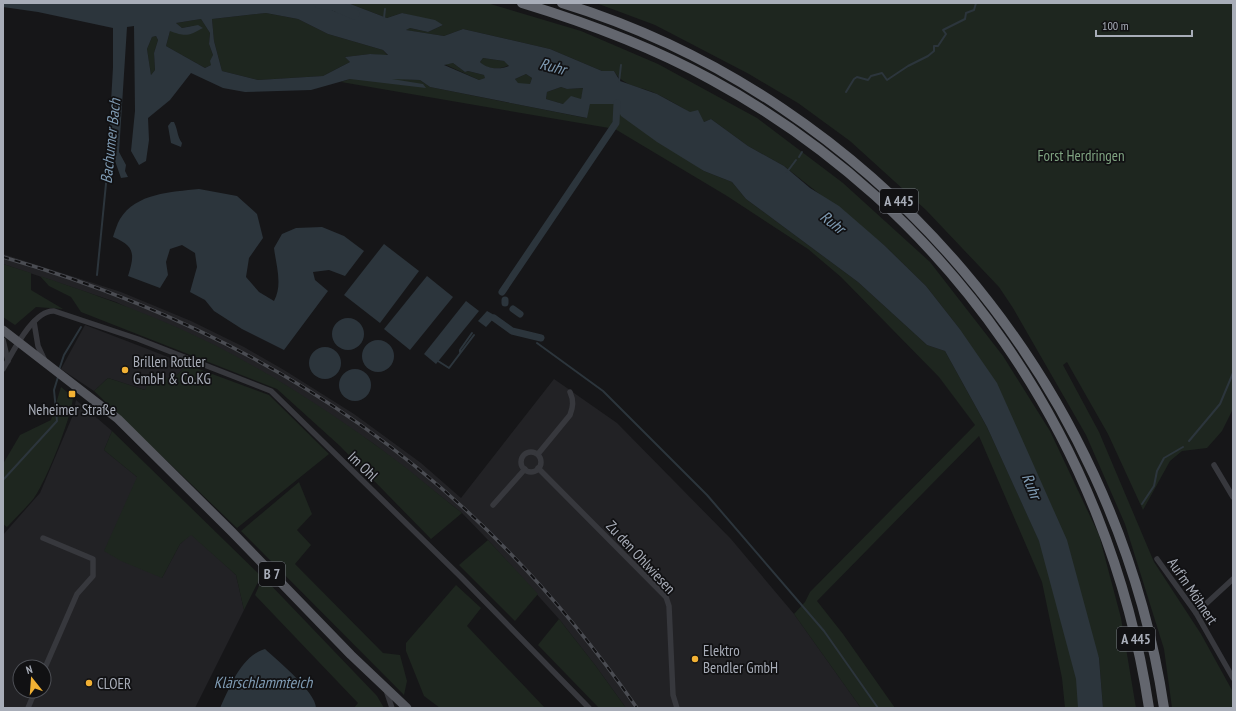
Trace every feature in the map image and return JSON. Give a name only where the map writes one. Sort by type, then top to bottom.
[{"type":"highway","name":"A 445","points":[[522,3],[567,17],[617,36],[677,62],[747,100],[788,127],[843,168],[890,209],[948,270],[977,304],[1015,357],[1045,405],[1075,464],[1104,532],[1118,570],[1137,642],[1149,708]]},
{"type":"highway","name":"A 445","points":[[562,3],[651,36],[747,86],[794,116],[850,158],[899,201],[958,263],[986,296],[1024,350],[1055,400],[1087,459],[1115,525],[1134,580],[1148,629],[1164,708]]},
{"type":"main road","name":"B 7","points":[[3,330],[45,361],[123,424],[187,487],[299,603],[406,708]]},
{"type":"street","name":"Im Ohl","points":[[34,322],[39,316],[50,311],[72,317],[138,339],[271,391],[460,577],[590,708]]},
{"type":"street","points":[[3,369],[34,322]]},
{"type":"street","points":[[34,322],[38,346],[45,361]]},
{"type":"street","points":[[3,340],[8,361]]},
{"type":"street","points":[[538,454],[570,415],[573,408],[573,398],[570,392]]},
{"type":"street","points":[[532,452],[538,454],[541,463],[538,468],[533,471],[525,469],[521,464],[523,455],[532,452]]},
{"type":"street","points":[[1214,465],[1233,497]]},
{"type":"street","name":"Zu den Ohlwiesen","points":[[538,468],[666,597],[669,606],[673,695],[677,708]]},
{"type":"street","points":[[493,506],[525,469]]},
{"type":"street","points":[[42,538],[93,559],[93,576],[77,594],[49,659]]},
{"type":"street","name":"Auf'm Möhnert","points":[[1157,560],[1196,613],[1233,678]]},
{"type":"street","points":[[1196,613],[1233,579]]},
{"type":"street","points":[[385,687],[392,708]]},
{"type":"shaded area","points":[[3,254],[121,292],[191,321],[244,347],[354,414],[421,463],[461,498],[554,379],[617,423],[731,539],[794,614],[861,708],[626,708],[559,619],[488,540],[462,513],[374,444],[280,382],[116,302],[3,264]]},
{"type":"shaded area","points":[[85,325],[188,365],[171,380],[145,390],[108,378],[94,391],[61,369]]},
{"type":"shaded area","points":[[76,400],[112,431],[104,450],[137,477],[162,578],[180,544],[191,534],[236,575],[244,610],[195,708],[3,708],[3,535],[40,493],[73,415]]},
{"type":"green space","points":[[334,3],[343,7],[337,12],[318,4]]},
{"type":"green space","points":[[348,3],[487,3],[581,31],[658,64],[757,118],[843,183],[930,262],[1003,356],[1050,431],[1099,535],[1121,618],[1136,708],[1103,708],[1099,658],[959,328],[926,286],[884,245],[784,166],[748,146],[711,119],[704,122],[653,92],[628,84],[618,77],[614,71],[602,71],[550,49],[463,29],[444,36],[405,30],[410,28],[428,32],[443,25],[402,13],[387,18]]},
{"type":"green space","name":"Forst Herdringen","points":[[596,3],[1233,3],[1233,409],[1222,431],[1207,448],[1182,451],[1170,461],[1143,510],[1108,434],[1067,362],[1063,365],[1099,432],[1154,562],[1201,634],[1233,692],[1233,708],[1172,708],[1164,649],[1125,524],[1086,435],[1013,308],[999,287],[926,210],[850,141],[798,103],[749,74],[655,25]]},
{"type":"green space","points":[[266,13],[298,19],[328,34],[383,50],[388,56],[370,54],[345,57],[350,62],[323,76],[258,80],[222,71],[214,41],[212,19]]},
{"type":"green space","points":[[201,19],[210,33],[209,44],[213,55],[211,65],[205,68],[166,46],[170,31],[198,25],[182,28],[176,23]]},
{"type":"green space","points":[[156,36],[158,40],[154,53],[155,70],[151,75],[147,49],[152,37]]},
{"type":"green space","points":[[483,58],[504,61],[509,65],[502,68],[486,67],[480,62]]},
{"type":"green space","points":[[453,63],[465,72],[468,71],[484,75],[486,78],[479,80],[444,64]]},
{"type":"green space","points":[[526,74],[532,78],[530,84],[518,84],[515,79]]},
{"type":"green space","points":[[387,78],[420,80],[430,87],[586,118],[590,104],[615,104],[704,171],[732,182],[746,199],[858,282],[927,345],[945,351],[987,427],[1054,573],[1074,646],[1081,708],[1065,708],[1062,678],[1042,582],[979,436],[817,601],[843,634],[895,708],[861,708],[794,614],[805,602],[810,592],[975,425],[939,377],[841,277],[808,249],[727,196],[615,129],[341,82],[350,79]]},
{"type":"green space","points":[[561,87],[567,89],[584,88],[581,99],[563,104],[546,99],[547,92]]},
{"type":"green space","points":[[3,264],[31,273],[31,290],[63,309],[36,307],[15,325],[3,317]]},
{"type":"green space","points":[[40,276],[141,312],[215,345],[256,368],[308,399],[358,432],[396,460],[462,513],[431,539],[340,446],[277,389],[81,312],[71,297],[49,286]]},
{"type":"green space","points":[[188,365],[269,395],[329,454],[237,528],[94,391],[108,378],[145,390],[152,372],[171,380]]},
{"type":"green space","points":[[61,387],[73,397],[72,406],[58,449],[34,498],[7,527],[3,524],[3,464],[20,435],[51,420]]},
{"type":"green space","points":[[112,431],[261,576],[244,610],[236,575],[191,535],[180,544],[162,578],[121,561],[104,551],[137,477],[104,450]]},
{"type":"green space","points":[[299,482],[312,514],[297,530],[311,545],[295,564],[383,653],[400,655],[407,681],[404,695],[241,531]]},
{"type":"green space","points":[[488,540],[538,594],[515,621],[459,565]]},
{"type":"green space","points":[[263,577],[377,696],[384,708],[354,708],[358,703],[255,595]]},
{"type":"green space","points":[[456,585],[481,608],[467,626],[545,708],[440,708],[424,696],[406,651],[406,643]]},
{"type":"green space","points":[[559,619],[626,708],[599,708],[538,645]]},
{"type":"water","points":[[3,3],[334,3],[348,3],[387,18],[402,13],[435,20],[443,25],[428,32],[410,28],[406,30],[444,36],[463,29],[550,49],[602,71],[614,71],[620,81],[657,94],[690,112],[698,110],[704,122],[711,119],[748,146],[784,166],[810,188],[839,206],[884,245],[926,286],[959,328],[997,383],[1067,540],[1099,658],[1103,708],[1078,708],[1076,679],[1039,541],[987,427],[945,351],[927,345],[858,282],[746,199],[732,182],[704,171],[657,142],[621,116],[615,104],[590,104],[587,118],[430,87],[420,80],[392,79],[423,84],[426,88],[350,79],[311,90],[245,92],[223,88],[191,73],[170,100],[148,118],[149,140],[146,161],[139,165],[131,151],[135,111],[134,26],[127,27],[119,152],[126,165],[125,171],[128,177],[121,178],[115,161],[108,155],[113,67],[113,28],[38,12],[3,7]],"holes":[[[334,3],[343,8],[336,12],[319,4]],[[266,13],[298,19],[328,34],[383,50],[388,55],[370,54],[345,57],[350,62],[323,76],[258,80],[222,71],[214,41],[212,19]],[[201,19],[210,33],[209,44],[213,55],[210,61],[211,65],[205,68],[166,46],[170,31],[187,35],[203,28],[198,25],[182,28],[176,23]],[[156,36],[158,40],[154,53],[155,70],[151,75],[147,49],[152,37]],[[483,58],[504,61],[509,66],[494,68],[480,62]],[[453,63],[465,72],[468,71],[484,75],[485,78],[479,80],[444,65]],[[526,74],[532,78],[530,84],[518,83],[515,79]],[[561,87],[567,89],[583,88],[581,99],[571,96],[563,104],[546,99],[547,92]]]},
{"type":"water","points":[[171,122],[174,122],[182,143],[181,147],[171,143],[168,126]]},
{"type":"water","points":[[199,189],[237,196],[257,214],[263,238],[249,258],[246,277],[259,292],[274,301],[277,295],[278,282],[274,248],[282,234],[296,228],[322,227],[344,236],[364,251],[345,276],[329,270],[313,272],[315,280],[328,291],[284,350],[242,329],[214,311],[205,300],[190,292],[197,267],[195,253],[182,245],[170,249],[166,262],[168,275],[160,288],[128,276],[132,262],[131,252],[126,244],[113,237],[120,219],[127,210],[135,204],[155,195]]},
{"type":"water","points":[[384,244],[419,271],[380,323],[344,295]]},
{"type":"water","points":[[427,276],[453,297],[410,350],[384,329]]},
{"type":"water","points":[[466,301],[479,311],[436,364],[424,354]]},
{"type":"water","points":[[487,311],[496,316],[486,327],[478,321]]},
{"type":"water","points":[[348,318],[354,319],[361,325],[364,334],[363,340],[357,347],[348,350],[342,349],[335,343],[332,334],[333,328],[339,321]]},
{"type":"water","points":[[378,340],[384,341],[391,347],[394,356],[393,362],[387,369],[378,372],[372,371],[365,365],[362,356],[363,350],[369,343]]},
{"type":"water","points":[[325,347],[331,348],[338,354],[341,363],[340,369],[334,376],[325,379],[319,378],[312,372],[309,363],[310,357],[316,350]]},
{"type":"water","points":[[355,369],[361,370],[368,376],[371,385],[370,391],[364,398],[355,401],[349,400],[342,394],[339,385],[340,379],[346,372]]},
{"type":"water","name":"Klärschlammteich","points":[[265,649],[303,685],[314,701],[316,708],[220,708],[232,682],[243,665],[249,658]]},
{"type":"waterway","name":"Ruhr","points":[[319,3],[333,5],[354,14]]},
{"type":"waterway","points":[[846,92],[854,79],[857,77],[868,80],[871,76],[882,73],[887,80],[908,66],[928,56],[934,51],[934,46],[938,46],[946,34],[943,30],[965,19],[966,13],[974,10],[976,3]]},
{"type":"waterway","points":[[384,18],[385,9]]},
{"type":"waterway","points":[[619,82],[621,65]]},
{"type":"waterway","points":[[502,292],[616,123],[617,103]]},
{"type":"waterway","points":[[799,157],[802,152]]},
{"type":"waterway","name":"Bachumer Bach","points":[[97,275],[109,153]]},
{"type":"waterway","points":[[787,172],[796,160]]},
{"type":"waterway","points":[[513,309],[520,314]]},
{"type":"waterway","points":[[494,318],[512,331],[541,338]]},
{"type":"waterway","name":"Bachumer Bach","points":[[59,370],[64,355],[81,327]]},
{"type":"waterway","points":[[460,352],[472,333]]},
{"type":"waterway","points":[[438,361],[449,368],[474,335]]},
{"type":"waterway","points":[[537,343],[603,391],[707,495],[824,631],[878,708]]},
{"type":"waterway","points":[[1189,441],[1220,404],[1233,373]]},
{"type":"waterway","name":"Bachumer Bach","points":[[3,480],[57,421],[54,390],[58,377]]},
{"type":"waterway","points":[[1142,504],[1154,486],[1157,471],[1164,458],[1183,447]]},
{"type":"railway","points":[[3,257],[101,289],[193,328],[280,373],[361,425],[437,484],[508,551],[575,625],[637,708]]},
{"type":"place","name":"Brillen Rottler GmbH & Co.KG","points":[[125,370]]},
{"type":"place","name":"Neheimer Straße","points":[[72,394]]},
{"type":"place","name":"Elektro Bendler GmbH","points":[[695,659]]},
{"type":"place","name":"CLOER","points":[[89,683]]}]
